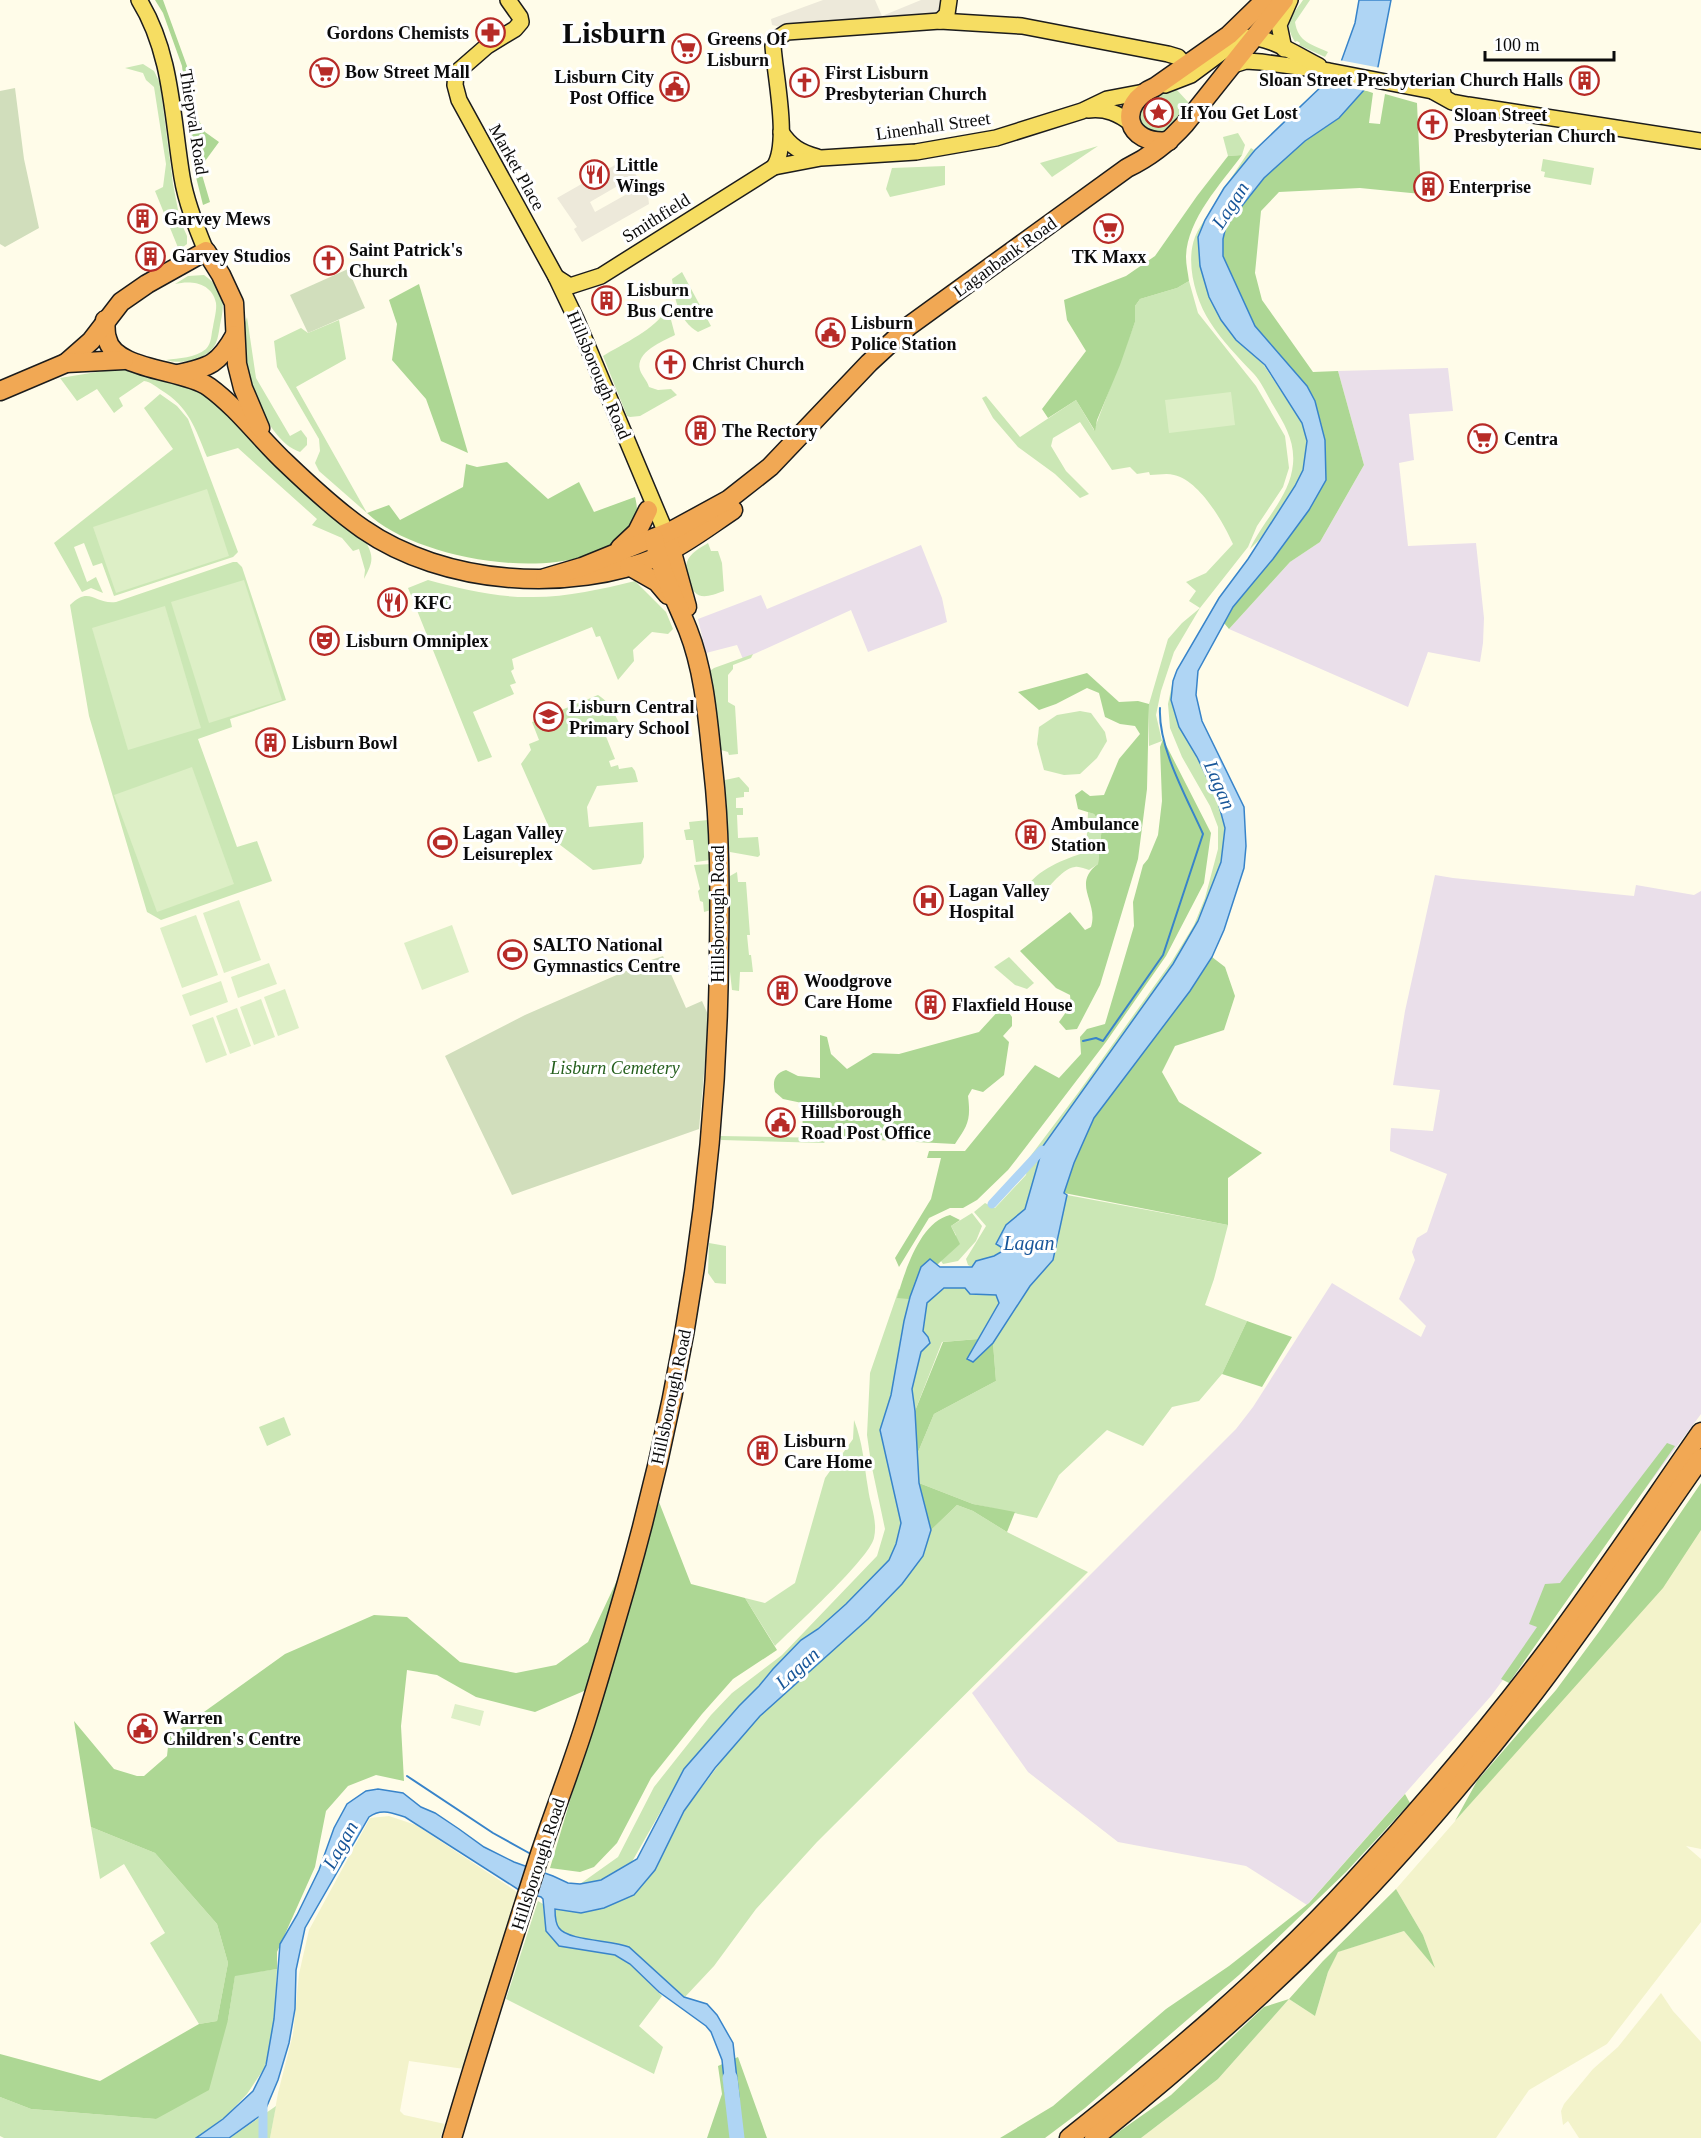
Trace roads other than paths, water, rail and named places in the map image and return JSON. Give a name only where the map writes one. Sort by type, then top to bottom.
[{"type":"highway","points":[[1150,90],[1189,70],[1265,0]]},
{"type":"highway","name":"Laganbank Road","points":[[665,547],[686,523],[728,500],[770,467],[869,363],[909,326],[1127,168],[1148,158],[1169,141],[1284,0]]},
{"type":"highway","name":"Laganbank Road","points":[[1127,168],[1137,152],[1132,105],[1150,90]]},
{"type":"highway","points":[[1136,131],[1149,142],[1169,141]]},
{"type":"highway","points":[[0,391],[66,363],[91,340],[121,302],[147,284],[206,251],[221,275],[234,303],[237,364],[243,388],[254,417],[273,449]]},
{"type":"highway","points":[[105,320],[107,340],[124,360]]},
{"type":"highway","points":[[178,374],[211,365],[225,353],[235,335]]},
{"type":"highway","points":[[66,363],[124,360],[196,379],[209,387],[241,415],[286,464],[363,529],[395,548],[447,568],[479,576],[517,579],[593,574],[629,566],[665,547]]},
{"type":"highway","name":"Laganbank Road","points":[[665,547],[737,507],[771,481],[789,462],[835,400]]},
{"type":"highway","points":[[609,556],[637,532],[652,508]]},
{"type":"highway","points":[[545,578],[665,547]]},
{"type":"highway","points":[[572,571],[609,556],[665,547]]},
{"type":"highway","name":"Hillsborough Road","points":[[452,2138],[543,1846],[585,1724],[653,1486],[692,1290],[704,1204],[718,1019],[720,867],[715,785],[705,701],[688,630],[675,603],[665,547]]},
{"type":"highway","name":"Hillsborough Road","points":[[665,547],[688,612],[688,630]]},
{"type":"highway","points":[[629,566],[657,582],[675,603]]},
{"type":"highway","points":[[1069,2138],[1237,1996],[1360,1875],[1459,1760],[1543,1656],[1701,1432]]},
{"type":"highway","points":[[1094,2138],[1204,2046],[1273,1983],[1338,1920],[1402,1851],[1530,1698],[1701,1458]]},
{"type":"main road","name":"Thiepval Road","points":[[139,0],[161,48],[171,95],[182,180],[206,251]]},
{"type":"main road","name":"Market Place","points":[[508,0],[521,22],[515,29],[487,46],[456,73],[455,85],[461,107],[556,277]]},
{"type":"main road","points":[[940,21],[947,14],[949,0]]},
{"type":"main road","points":[[1284,49],[1279,25],[1290,0]]},
{"type":"main road","points":[[774,167],[779,157],[782,132],[773,52],[774,42],[782,34],[792,30],[940,21],[999,24],[1043,30],[1178,57],[1189,70],[1204,80],[1211,90]]},
{"type":"main road","points":[[1189,70],[1241,38],[1254,36],[1268,40],[1329,71]]},
{"type":"main road","points":[[1230,66],[1246,61],[1329,71],[1379,80],[1439,95],[1454,93],[1474,99],[1485,107],[1701,141]]},
{"type":"main road","name":"Linenhall Street","points":[[774,167],[821,158],[916,152],[953,147],[996,138],[1082,111],[1107,99],[1150,90]]},
{"type":"main road","name":"Linenhall Street","points":[[1082,111],[1099,109],[1112,111],[1136,131]]},
{"type":"main road","name":"Linenhall Street","points":[[782,132],[798,151],[821,158]]},
{"type":"main road","name":"Smithfield","points":[[556,277],[570,286],[601,276],[774,167]]},
{"type":"main road","points":[[576,319],[579,296],[596,283],[601,276]]},
{"type":"main road","name":"Hillsborough Road","points":[[556,277],[610,397],[665,547]]},
{"type":"main road","points":[[652,508],[686,523]]},
{"type":"water","name":"Lagan","points":[[1359,0],[1391,0],[1378,67],[1364,90],[1339,118],[1305,141],[1264,178],[1226,226],[1223,239],[1223,256],[1255,326],[1307,386],[1315,401],[1325,440],[1326,480],[1309,510],[1273,559],[1233,607],[1198,671],[1196,695],[1202,721],[1244,807],[1246,846],[1244,868],[1224,930],[1212,957],[1190,991],[1094,1118],[1074,1163],[1064,1193],[1067,1195],[1053,1260],[1030,1286],[993,1343],[973,1362],[967,1359],[999,1303],[996,1295],[970,1294],[965,1288],[944,1288],[927,1303],[923,1331],[930,1343],[921,1352],[912,1389],[919,1483],[931,1530],[923,1556],[902,1584],[868,1619],[760,1716],[715,1768],[684,1811],[655,1870],[634,1895],[604,1908],[581,1913],[555,1909],[557,1924],[564,1932],[581,1938],[629,1947],[684,1997],[707,2004],[717,2015],[733,2043],[739,2097],[726,2098],[722,2060],[711,2032],[659,1992],[630,1964],[615,1955],[559,1946],[546,1931],[541,1897],[519,1890],[405,1817],[382,1812],[369,1817],[305,1928],[296,1970],[295,2009],[289,2043],[278,2080],[264,2113],[229,2138],[196,2138],[223,2119],[253,2091],[266,2065],[274,2019],[280,1944],[319,1870],[334,1828],[347,1804],[366,1791],[378,1789],[403,1793],[484,1847],[514,1862],[568,1883],[580,1884],[601,1880],[637,1859],[684,1769],[739,1706],[801,1640],[818,1629],[846,1604],[889,1560],[901,1523],[880,1430],[891,1395],[910,1297],[921,1267],[930,1259],[940,1267],[972,1267],[976,1261],[1001,1252],[1001,1247],[996,1244],[1006,1225],[1025,1209],[1043,1146],[1173,964],[1198,921],[1221,862],[1225,828],[1217,798],[1179,727],[1171,700],[1173,681],[1177,670],[1219,598],[1248,559],[1295,486],[1303,470],[1307,441],[1302,423],[1265,365],[1236,340],[1221,320],[1209,297],[1200,266],[1198,237],[1224,188],[1255,150],[1326,82],[1341,62],[1355,23]]},
{"type":"waterway","points":[[1083,1041],[1096,1038],[1103,1041],[1163,955],[1203,834],[1169,756],[1164,740],[1160,708]]},
{"type":"waterway","points":[[992,1204],[1042,1150]]},
{"type":"waterway","points":[[407,1776],[493,1833],[529,1853]]},
{"type":"waterway","points":[[730,2078],[737,2138]]},
{"type":"waterway","points":[[263,2100],[263,2138]]},
{"type":"place","name":"Gordons Chemists","points":[[490,33]]},
{"type":"place","name":"Greens Of Lisburn","points":[[686,49]]},
{"type":"place","name":"Bow Street Mall","points":[[324,72]]},
{"type":"place","name":"Sloan Street Presbyterian Church Halls","points":[[1584,80]]},
{"type":"place","name":"First Lisburn Presbyterian Church","points":[[804,83]]},
{"type":"place","name":"Lisburn City Post Office","points":[[675,87]]},
{"type":"place","name":"If You Get Lost","points":[[1159,113]]},
{"type":"place","name":"Sloan Street Presbyterian Church","points":[[1433,125]]},
{"type":"place","name":"Little Wings","points":[[595,175]]},
{"type":"place","name":"Enterprise","points":[[1428,187]]},
{"type":"place","name":"Garvey Mews","points":[[143,219]]},
{"type":"place","name":"TK Maxx","points":[[1109,228]]},
{"type":"place","name":"Garvey Studios","points":[[151,256]]},
{"type":"place","name":"Saint Patrick's Church","points":[[328,260]]},
{"type":"place","name":"Lisburn Bus Centre","points":[[606,300]]},
{"type":"place","name":"Lisburn Police Station","points":[[830,333]]},
{"type":"place","name":"Christ Church","points":[[671,364]]},
{"type":"place","name":"The Rectory","points":[[701,431]]},
{"type":"place","name":"Centra","points":[[1483,439]]},
{"type":"place","name":"KFC","points":[[393,603]]},
{"type":"place","name":"Lisburn Omniplex","points":[[325,641]]},
{"type":"place","name":"Lisburn Central Primary School","points":[[548,717]]},
{"type":"place","name":"Lisburn Bowl","points":[[271,743]]},
{"type":"place","name":"Ambulance Station","points":[[1030,834]]},
{"type":"place","name":"Lagan Valley Leisureplex","points":[[442,843]]},
{"type":"place","name":"Lagan Valley Hospital","points":[[928,901]]},
{"type":"place","name":"SALTO National Gymnastics Centre","points":[[512,955]]},
{"type":"place","name":"Woodgrove Care Home","points":[[783,991]]},
{"type":"place","name":"Flaxfield House","points":[[931,1005]]},
{"type":"place","name":"Hillsborough Road Post Office","points":[[780,1122]]},
{"type":"place","name":"Lisburn Care Home","points":[[763,1451]]},
{"type":"place","name":"Warren Children's Centre","points":[[142,1728]]},
{"type":"district","name":"Lisburn","points":[[614,33]]},
{"type":"park label","name":"Lisburn Cemetery","points":[[615,1068]]}]
